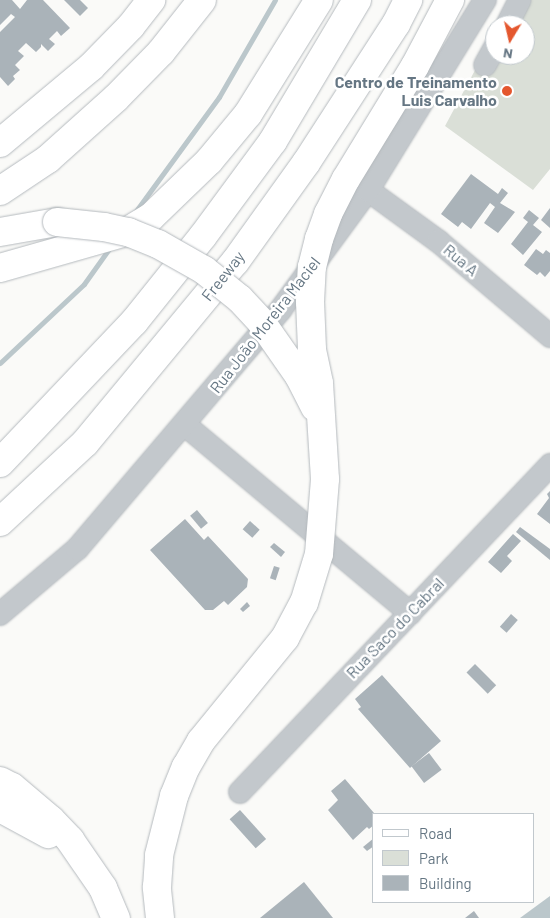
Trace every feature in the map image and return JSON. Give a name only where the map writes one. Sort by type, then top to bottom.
[{"type":"main road","points":[[0,143],[91,67],[130,26],[151,0]]},
{"type":"main road","points":[[0,191],[48,159],[116,98],[161,52],[202,0]]},
{"type":"main road","points":[[0,268],[126,232],[151,217],[209,161],[248,114],[319,0]]},
{"type":"main road","points":[[0,463],[134,322],[202,236],[273,141],[357,0]]},
{"type":"main road","name":"Freeway","points":[[0,522],[85,443],[235,262],[306,163],[396,24],[408,0]]},
{"type":"main road","points":[[160,918],[157,887],[159,855],[165,824],[186,768],[201,741],[285,638],[304,603],[319,554],[324,518],[326,479],[318,383],[312,350],[310,302],[312,267],[319,239],[328,214],[346,179],[415,66],[450,0]]},
{"type":"main road","points":[[0,218],[104,227],[128,232],[158,244],[204,270],[240,299],[262,323],[299,376],[320,417]]},
{"type":"main road","points":[[0,232],[58,222]]},
{"type":"main road","points":[[0,781],[12,788],[50,820],[70,840],[103,888],[116,918]]},
{"type":"main road","points":[[0,808],[44,830],[92,870]]},
{"type":"street","name":"Rua João Moreira Maciel","points":[[0,614],[77,549],[282,309],[368,190],[485,0]]},
{"type":"street","points":[[512,15],[520,0]]},
{"type":"street","name":"Rua A","points":[[368,190],[438,241],[550,336]]},
{"type":"street","points":[[184,424],[410,613]]},
{"type":"street","name":"Rua Saco do Cabral","points":[[240,792],[550,465]]},
{"type":"green space","name":"Centro de Treinamento Luis Carvalho","points":[[513,0],[550,0],[550,169],[533,190],[445,126],[485,52],[485,65],[535,65],[535,15],[505,15]]},
{"type":"shaded area","points":[[550,896],[550,918],[520,918]]},
{"type":"building","points":[[0,0],[12,0],[20,9],[27,0],[43,0],[70,28],[61,36],[57,31],[49,39],[55,44],[48,51],[41,44],[41,47],[36,52],[26,43],[18,51],[24,56],[15,65],[20,70],[13,76],[15,79],[8,86],[0,77],[0,32],[15,17],[11,14],[0,25]]},
{"type":"building","points":[[64,0],[80,0],[88,8],[80,16]]},
{"type":"building","points":[[471,174],[498,194],[502,188],[508,193],[500,203],[515,212],[498,233],[484,223],[495,207],[490,203],[471,229],[462,222],[458,227],[441,214]]},
{"type":"building","points":[[550,208],[550,228],[541,220]]},
{"type":"building","points":[[529,210],[539,218],[533,225],[542,232],[523,255],[511,244],[528,222],[523,218]]},
{"type":"building","points":[[536,249],[543,254],[546,250],[550,253],[550,271],[545,277],[540,272],[537,275],[524,265]]},
{"type":"building","points":[[550,491],[550,524],[537,514],[549,498],[547,494]]},
{"type":"building","points":[[197,510],[208,523],[201,529],[190,516]]},
{"type":"building","points":[[185,519],[204,540],[208,536],[248,579],[247,587],[228,605],[224,601],[213,610],[205,610],[150,550]]},
{"type":"building","points":[[250,521],[260,530],[252,538],[243,529]]},
{"type":"building","points":[[520,527],[550,549],[550,560],[516,532]]},
{"type":"building","points":[[513,534],[521,541],[507,556],[512,561],[501,573],[488,562]]},
{"type":"building","points":[[274,543],[285,552],[281,557],[270,547]]},
{"type":"building","points":[[274,566],[280,568],[276,580],[270,578]]},
{"type":"building","points":[[247,602],[250,606],[243,612],[240,609]]},
{"type":"building","points":[[511,614],[518,620],[507,633],[500,627]]},
{"type":"building","points":[[475,664],[496,685],[488,694],[467,672]]},
{"type":"building","points":[[382,675],[441,741],[410,768],[358,709],[361,707],[355,699]]},
{"type":"building","points":[[429,753],[442,770],[424,783],[411,766]]},
{"type":"building","points":[[345,779],[374,813],[372,813],[372,827],[369,829],[367,827],[353,840],[328,810],[338,800],[331,791]]},
{"type":"building","points":[[240,810],[266,839],[256,848],[230,819]]},
{"type":"building","points":[[372,840],[372,847],[367,851],[363,847]]},
{"type":"building","points":[[304,882],[333,918],[260,918]]},
{"type":"building","points":[[474,911],[479,918],[465,918]]},
{"type":"waterway","points":[[133,215],[219,97],[275,0]]},
{"type":"waterway","points":[[0,363],[84,284],[111,246]]},
{"type":"place","name":"Centro de Treinamento Luis Carvalho","points":[[507,91]]}]
